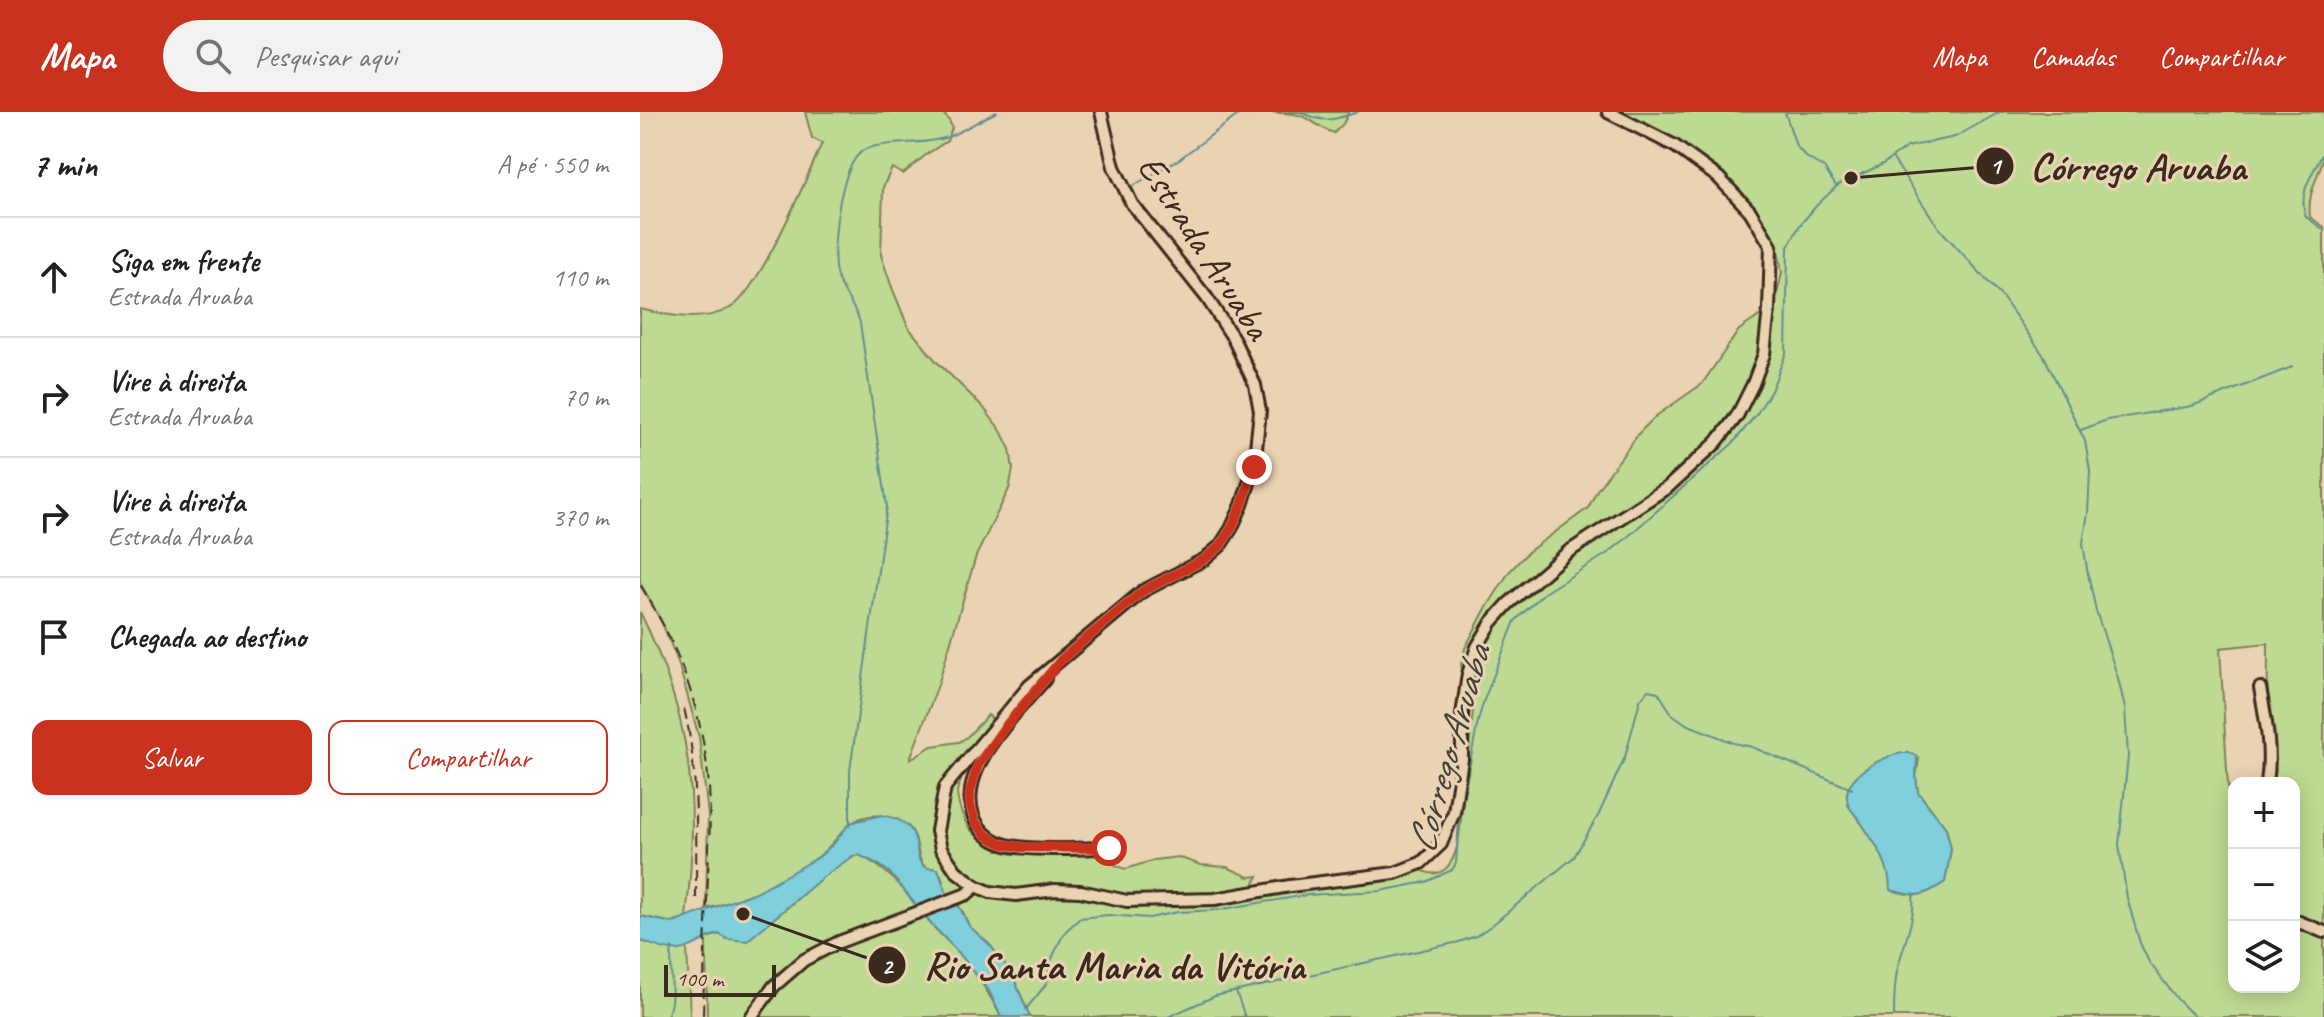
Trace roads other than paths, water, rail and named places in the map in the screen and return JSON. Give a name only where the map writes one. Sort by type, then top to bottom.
[{"type":"street","name":"Estrada Aruaba","points":[[976,886],[956,871],[941,849],[937,831],[945,787],[1029,686],[1143,591],[1205,559],[1220,546],[1242,505],[1254,467],[1260,411],[1255,385],[1233,338],[1207,298],[1132,204],[1114,167],[1101,112]]},
{"type":"street","points":[[751,1017],[774,986],[804,960],[839,942],[967,894],[976,886],[990,892],[1016,895],[1055,890],[1080,891],[1127,901],[1215,899],[1395,873],[1421,863],[1441,844],[1454,812],[1462,759],[1462,715],[1468,674],[1477,647],[1492,622],[1508,604],[1568,552],[1668,487],[1716,443],[1737,416],[1764,354],[1771,246],[1750,211],[1719,178],[1675,146],[1608,112]]},
{"type":"street","name":"Estrada Aruaba","points":[[1062,659],[1005,727],[978,765],[970,792],[970,805],[976,823],[987,836],[1002,844],[1109,848]]},
{"type":"street","points":[[2260,688],[2268,731],[2268,777]]},
{"type":"street","points":[[2296,921],[2324,932]]},
{"type":"water","points":[[1901,753],[1917,756],[1918,792],[1946,828],[1951,849],[1945,882],[1919,895],[1890,890],[1881,854],[1850,808],[1847,796],[1849,787],[1863,771],[1882,759]]},
{"type":"water","points":[[881,815],[907,825],[915,840],[920,862],[926,867],[938,869],[947,895],[959,906],[969,926],[990,945],[1012,974],[1030,1017],[1001,1017],[989,991],[889,872],[859,855],[823,877],[747,941],[727,939],[719,934],[685,949],[675,950],[640,940],[640,916],[673,923],[758,891],[819,857],[850,823]]},
{"type":"waterway","points":[[850,826],[850,771],[887,506],[860,323],[836,275],[835,239],[840,201],[851,167],[858,155],[868,148],[948,137],[997,112]]},
{"type":"waterway","points":[[1134,185],[1178,160],[1242,112]]},
{"type":"waterway","points":[[1301,112],[1329,120],[1358,112]]},
{"type":"waterway","points":[[1785,112],[1796,146],[1806,157],[1824,168],[1836,186]]},
{"type":"waterway","name":"Córrego Aruaba","points":[[1026,1009],[1050,976],[1048,967],[1060,941],[1080,918],[1108,915],[1149,918],[1307,895],[1380,891],[1426,882],[1452,870],[1456,863],[1459,820],[1478,721],[1515,621],[1544,593],[1623,541],[1733,443],[1756,415],[1771,391],[1786,353],[1788,247],[1800,225],[1838,185],[1883,164],[1907,147],[1955,137],[2000,112]]},
{"type":"waterway","points":[[2324,151],[2303,200],[2306,217],[2324,230]]},
{"type":"waterway","points":[[1893,159],[1939,228],[2002,297],[2044,356],[2085,441],[2090,471],[2083,543],[2096,611],[2125,708],[2128,756],[2119,845],[2127,898],[2149,962],[2195,1017]]},
{"type":"waterway","points":[[2081,430],[2107,420],[2192,406],[2292,367]]},
{"type":"waterway","points":[[1168,1017],[1215,996],[1459,942],[1491,926],[1574,857],[1599,814],[1625,757],[1640,700],[1648,690],[1658,692],[1672,714],[1686,724],[1752,747],[1852,789]]},
{"type":"waterway","points":[[1894,1017],[1896,979],[1911,921],[1913,893]]},
{"type":"waterway","points":[[666,1017],[671,1003],[672,948]]},
{"type":"waterway","points":[[1236,992],[1245,1017]]},
{"type":"railway","points":[[640,585],[665,628],[684,672],[698,719],[707,767],[710,822],[703,1017]]},
{"type":"railway","points":[[684,708],[694,779],[696,898]]},
{"type":"place","name":"Córrego Aruaba","points":[[1851,178]]},
{"type":"place","name":"Rio Santa Maria da Vitória","points":[[743,914]]}]
